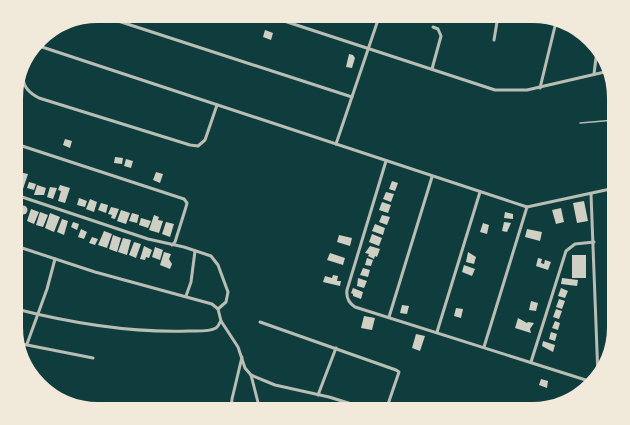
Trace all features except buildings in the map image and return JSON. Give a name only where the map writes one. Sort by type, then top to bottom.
[{"type":"street","points":[[121,22],[352,97]]},
{"type":"street","points":[[287,22],[495,90],[513,91],[540,88],[603,72]]},
{"type":"street","points":[[336,144],[377,22]]},
{"type":"street","points":[[494,40],[497,22]]},
{"type":"street","points":[[540,88],[555,26]]},
{"type":"street","points":[[432,69],[441,36],[438,29],[433,27]]},
{"type":"street","points":[[42,47],[432,177],[527,207],[608,190]]},
{"type":"street","points":[[594,74],[596,57]]},
{"type":"street","points":[[24,84],[25,88],[38,98],[194,146],[202,144],[205,140],[217,105]]},
{"type":"street","points":[[22,146],[180,197],[186,201],[186,207],[175,242],[172,244]]},
{"type":"street","points":[[386,161],[347,288],[348,299],[354,306],[586,380]]},
{"type":"street","points":[[389,317],[432,177]]},
{"type":"street","points":[[436,332],[480,192]]},
{"type":"street","points":[[592,194],[598,365]]},
{"type":"street","points":[[22,197],[148,239],[172,244],[210,256],[218,265],[228,295],[223,306],[218,309]]},
{"type":"street","points":[[484,347],[527,207]]},
{"type":"street","points":[[531,362],[566,251],[575,244],[594,242]]},
{"type":"street","points":[[22,248],[164,292],[186,296],[212,304],[218,309],[221,321],[230,332],[242,355],[245,368],[252,375],[275,384],[346,403]]},
{"type":"street","points":[[186,296],[190,282],[194,251]]},
{"type":"street","points":[[55,259],[38,315],[27,344],[93,358]]},
{"type":"street","points":[[22,311],[38,315],[110,327],[179,332],[215,329],[221,321]]},
{"type":"street","points":[[260,322],[336,348],[399,372],[389,403]]},
{"type":"street","points":[[318,395],[336,348]]},
{"type":"street","points":[[232,403],[242,355]]},
{"type":"street","points":[[252,375],[258,403]]},
{"type":"lane","points":[[580,123],[608,121]]}]
